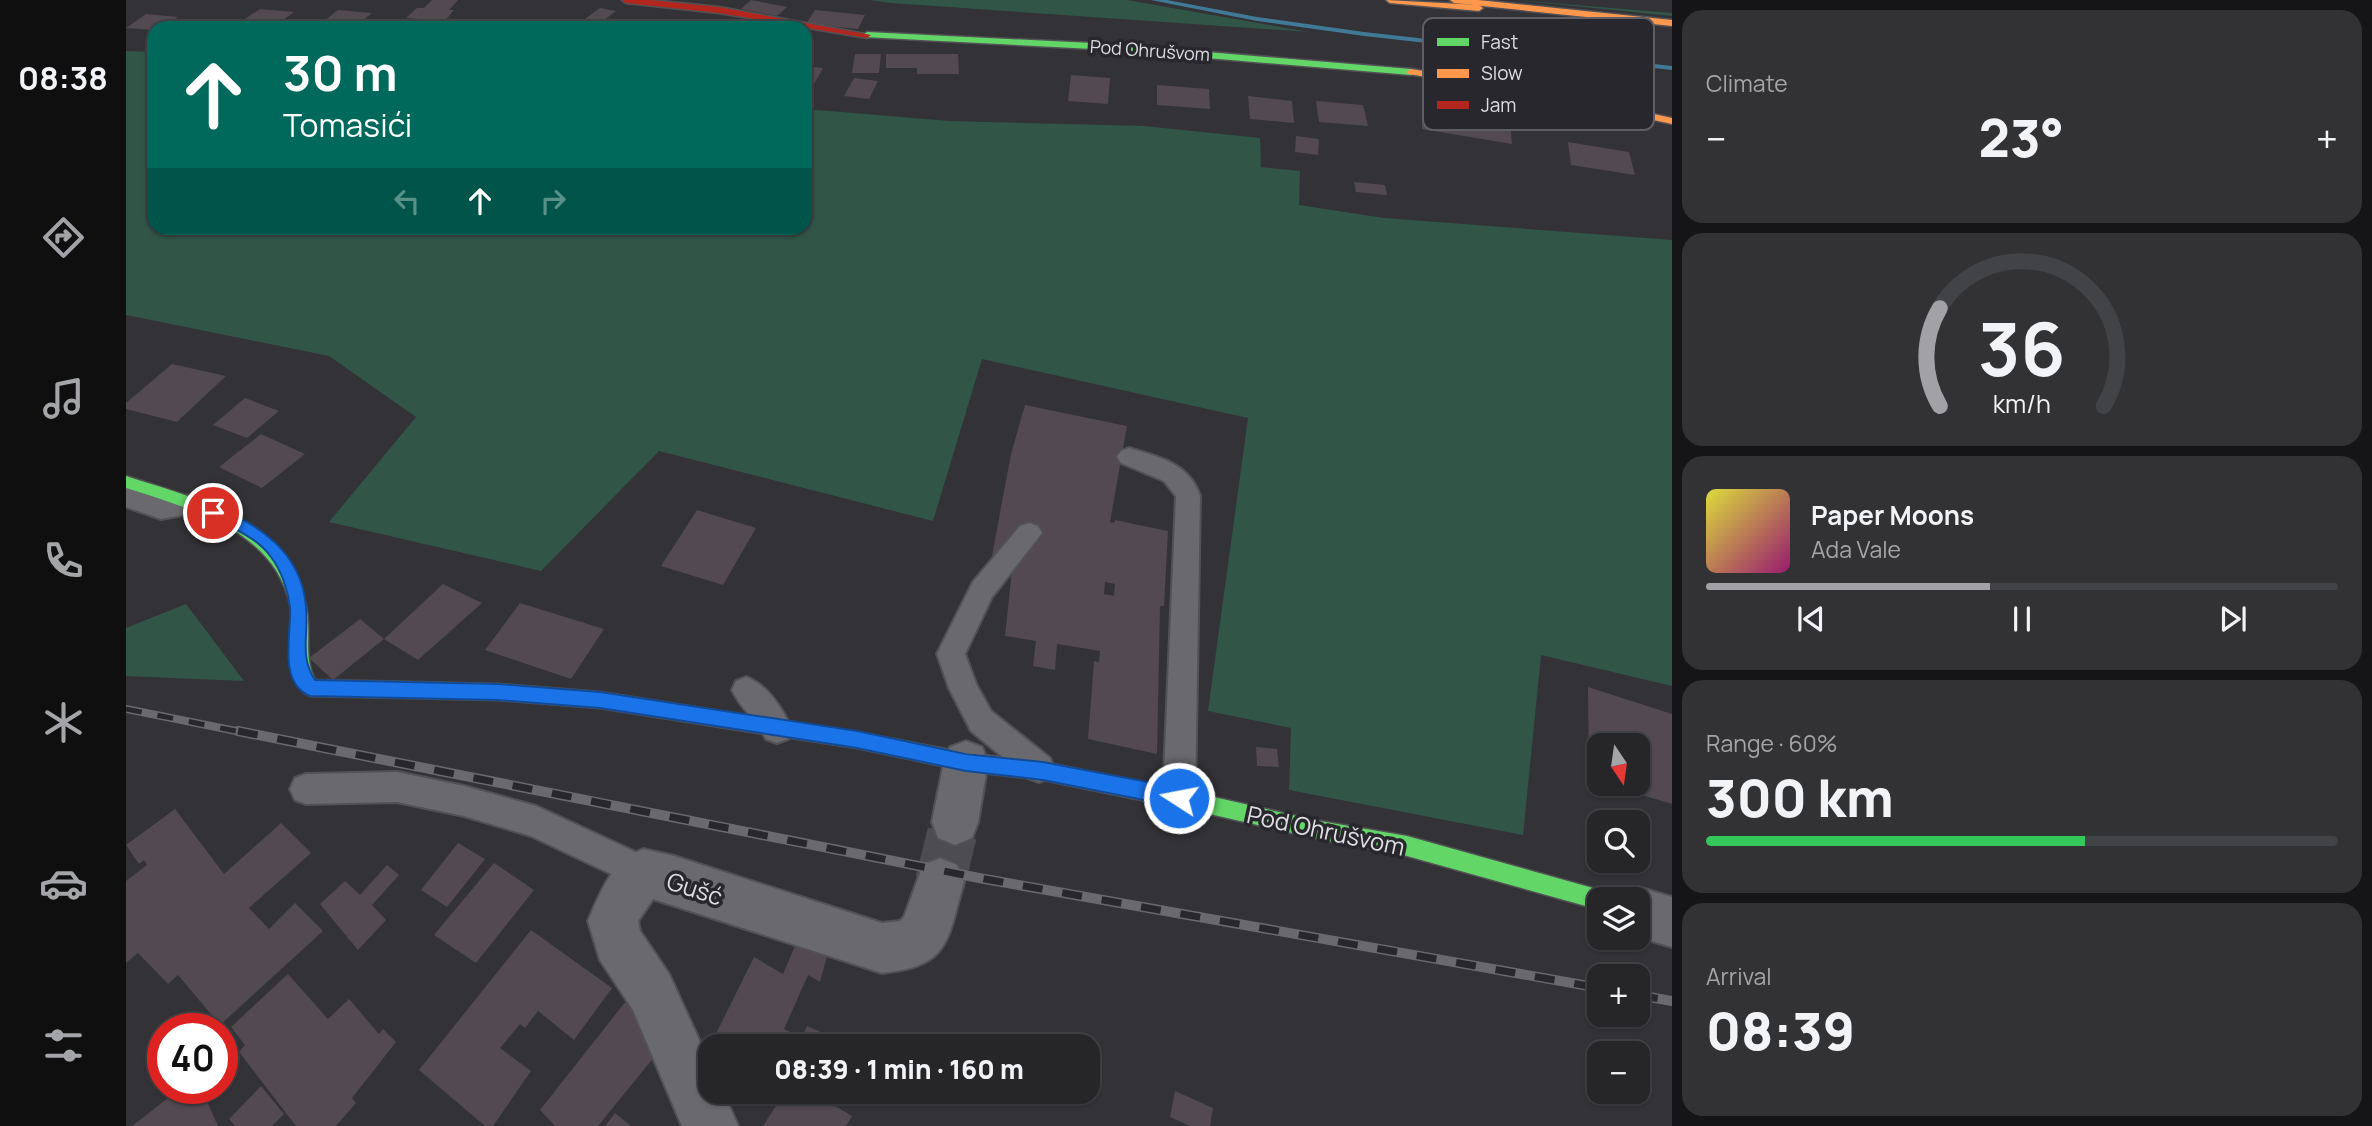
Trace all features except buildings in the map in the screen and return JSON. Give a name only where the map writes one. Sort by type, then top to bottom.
[{"type":"main road","name":"Pod Ohrušvom","points":[[626,0],[719,10],[782,21]]},
{"type":"main road","points":[[1390,0],[1442,6],[1533,9]]},
{"type":"main road","points":[[1454,0],[1622,18]]},
{"type":"main road","points":[[1600,0],[1672,7]]},
{"type":"main road","points":[[1654,21],[1672,23]]},
{"type":"main road","name":"Pod Ohrušvom","points":[[812,26],[857,34],[1112,47],[1423,74]]},
{"type":"main road","name":"Pod Ohrušvom","points":[[1654,117],[1672,121]]},
{"type":"main road","points":[[126,482],[191,505]]},
{"type":"main road","name":"Pod Ohrušvom","points":[[191,505],[251,530],[275,550],[289,572],[298,607],[295,648],[299,671],[310,688],[498,692],[600,700],[695,713],[777,729],[857,740],[966,762],[1043,771],[1179,798],[1314,830],[1406,846],[1587,896]]},
{"type":"street","points":[[955,822],[966,762]]},
{"type":"street","name":"Gušć","points":[[710,1126],[685,1063],[651,992],[618,942],[613,921],[621,902],[643,873],[674,880],[883,948],[910,945],[924,933],[940,882]]},
{"type":"street","points":[[1650,916],[1672,922]]},
{"type":"lane","points":[[658,3],[684,0]]},
{"type":"lane","points":[[1129,457],[1180,477],[1188,496],[1179,798]]},
{"type":"lane","points":[[126,497],[161,509],[191,505]]},
{"type":"lane","points":[[1029,533],[982,590],[951,654],[963,688],[981,721],[1043,771]]},
{"type":"lane","points":[[746,690],[770,715],[777,729]]},
{"type":"lane","points":[[306,789],[397,787],[464,801],[536,822],[643,873]]},
{"type":"green space","points":[[869,0],[1127,0],[1309,32],[891,3]]},
{"type":"green space","points":[[1514,0],[1672,13],[1672,16]]},
{"type":"green space","points":[[126,51],[147,52],[147,235],[812,235],[812,110],[949,121],[1144,126],[1260,138],[1261,167],[1300,171],[1299,205],[1384,218],[1672,240],[1672,686],[1541,655],[1523,835],[1289,790],[1291,728],[1208,711],[1248,418],[982,359],[933,521],[659,451],[541,571],[329,522],[416,417],[329,356],[126,315]]},
{"type":"green space","points":[[186,604],[244,681],[126,676],[126,628]]},
{"type":"waterway","points":[[1155,0],[1257,19],[1423,41]]},
{"type":"waterway","points":[[1654,66],[1672,68]]},
{"type":"tunnel","points":[[940,882],[955,822]]},
{"type":"railway","points":[[126,709],[246,733]]},
{"type":"railway","points":[[238,731],[979,878],[1587,986]]},
{"type":"railway","points":[[1650,997],[1672,1001]]},
{"type":"traffic: fast","points":[[867,35],[1112,47],[1411,72]]},
{"type":"traffic: fast","points":[[126,482],[232,522],[255,536],[275,555],[289,577],[298,605],[299,656],[310,688],[409,690]]},
{"type":"traffic: fast","points":[[1205,804],[1314,829],[1407,846],[1587,896]]},
{"type":"traffic: slow","points":[[1390,0],[1479,8]]},
{"type":"traffic: slow","points":[[1454,0],[1625,18]]},
{"type":"traffic: slow","points":[[1654,21],[1672,23]]},
{"type":"traffic: slow","points":[[1411,72],[1423,74]]},
{"type":"traffic: slow","points":[[1654,117],[1672,121]]},
{"type":"traffic: slow","points":[[745,723],[857,740],[966,762],[1043,771],[1205,804]]},
{"type":"traffic: jam","points":[[626,0],[719,10],[784,21]]},
{"type":"traffic: jam","points":[[812,26],[867,35]]},
{"type":"traffic: jam","points":[[409,690],[498,692],[600,700],[745,723]]},
{"type":"route","points":[[213,513],[251,530],[275,550],[289,572],[298,607],[295,648],[299,671],[310,688],[498,692],[600,700],[857,740],[966,762],[1043,771],[1179,798]]}]
